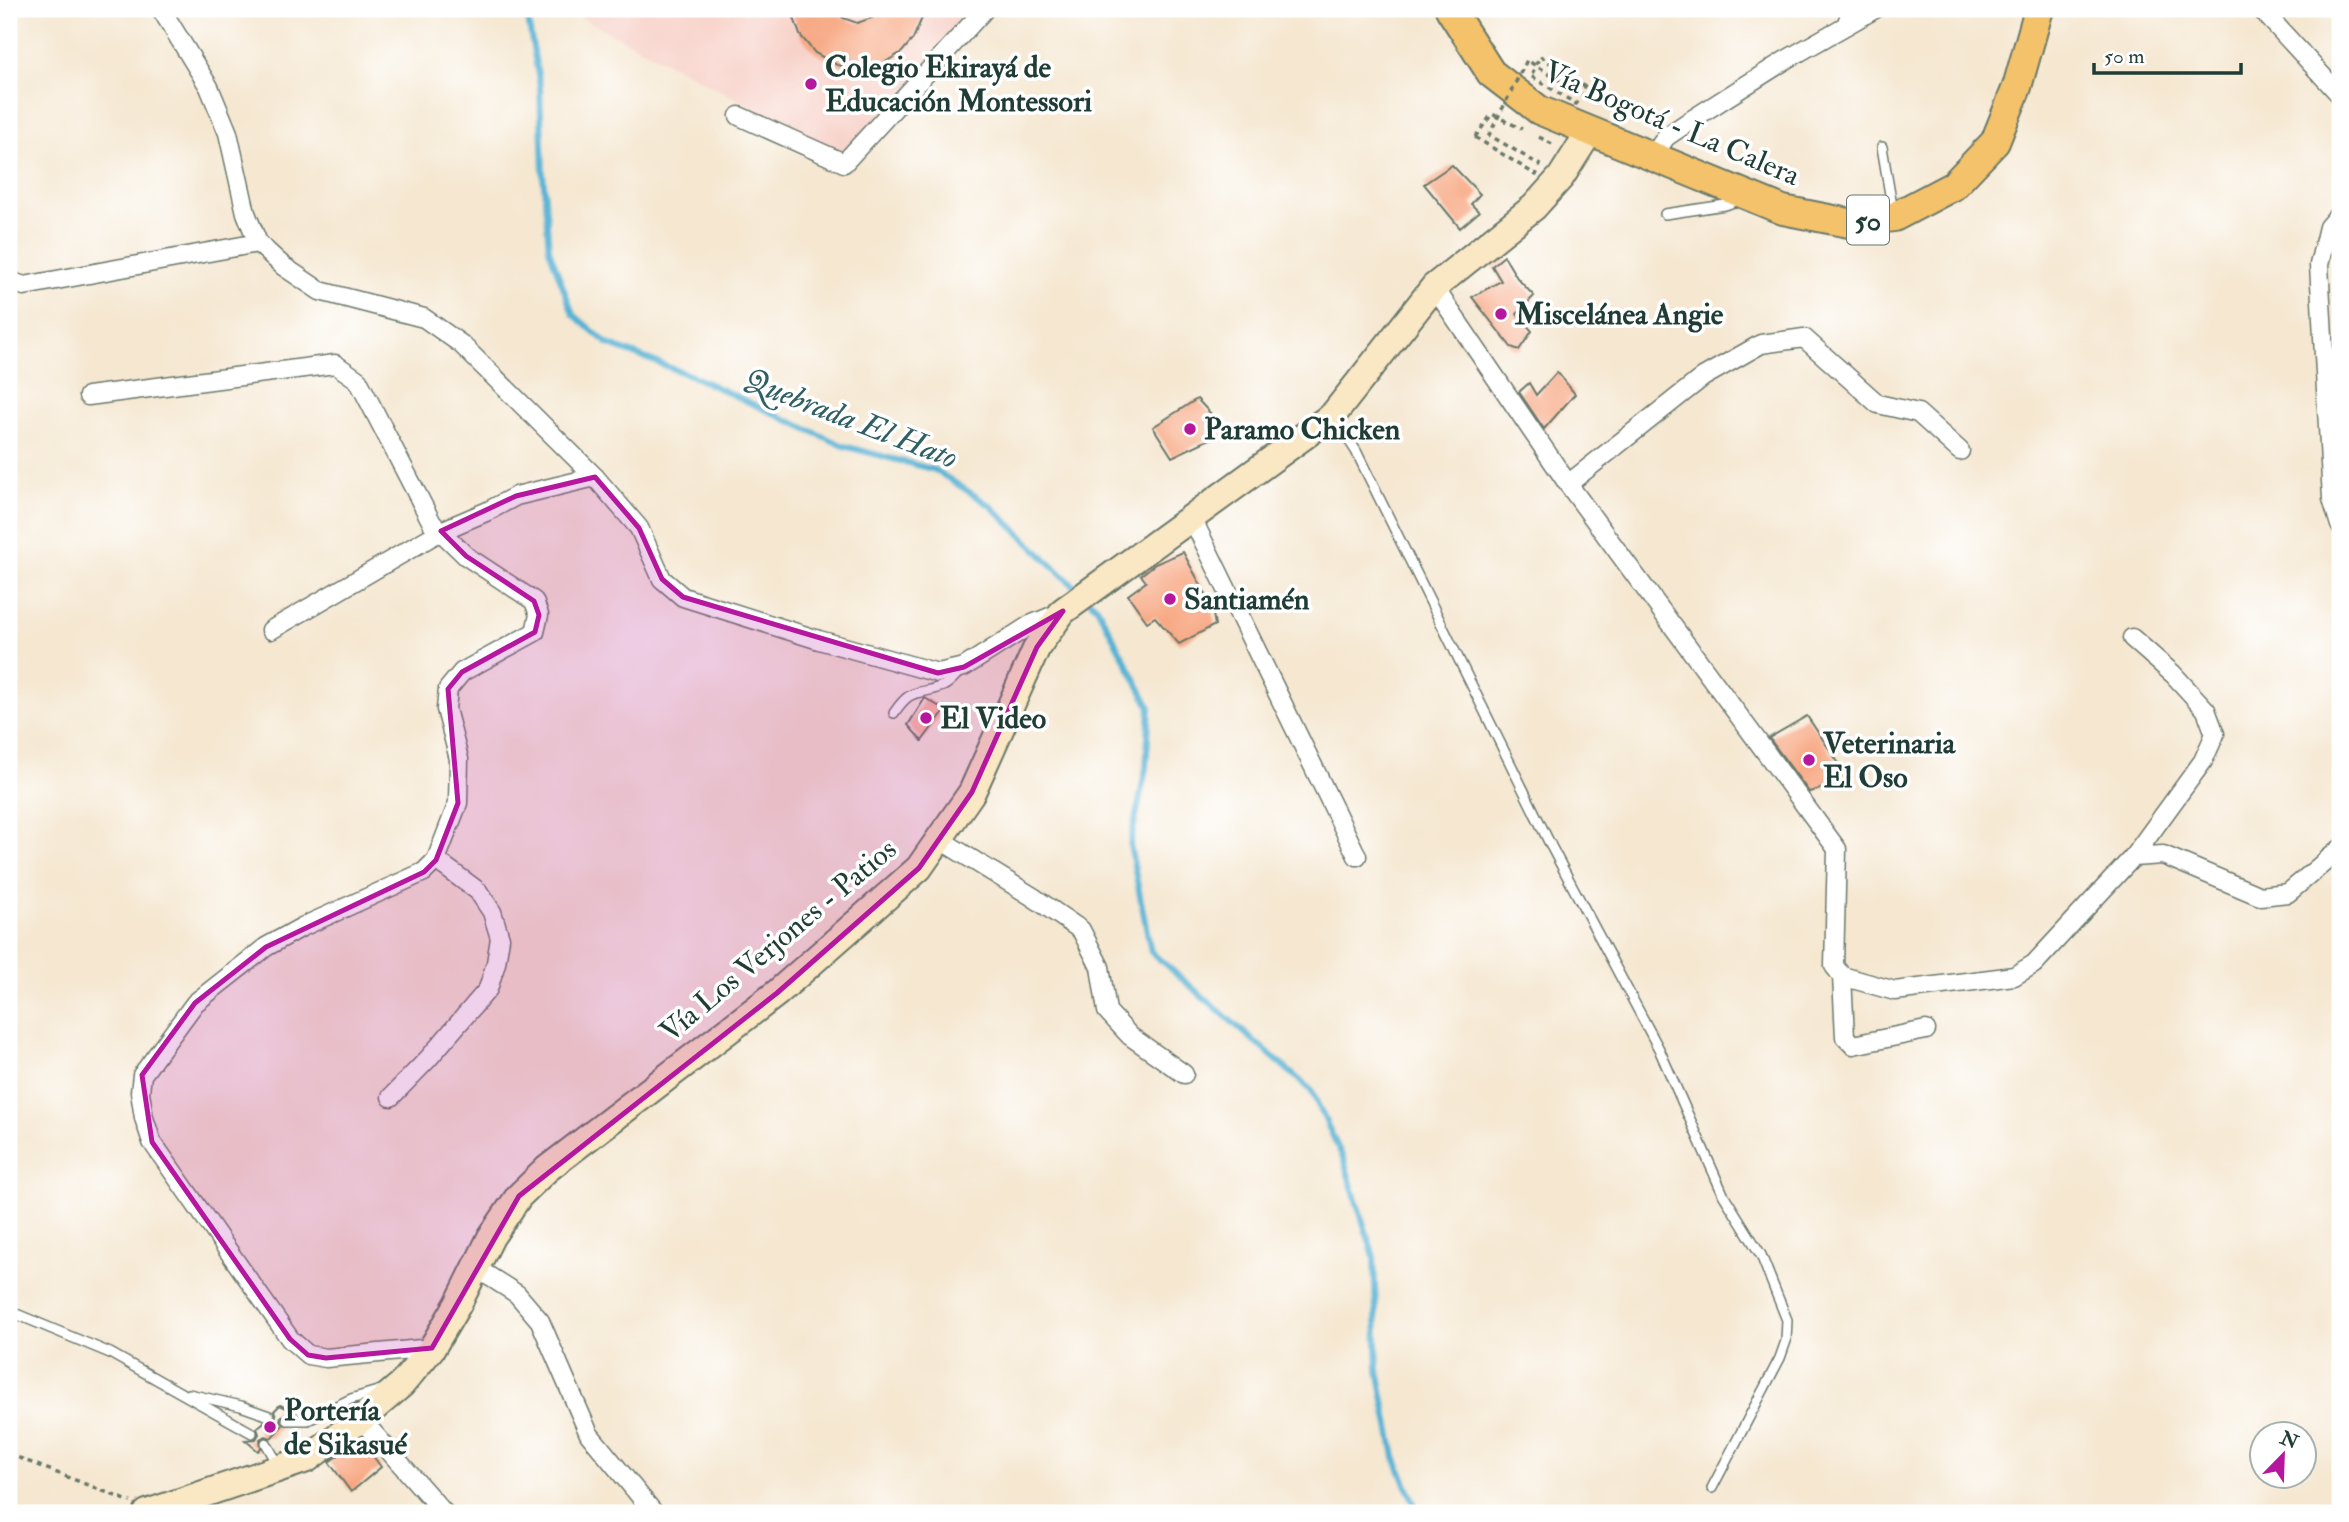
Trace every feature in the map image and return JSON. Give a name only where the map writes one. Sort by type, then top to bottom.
[{"type":"main road","name":"Vía Bogotá - La Calera","points":[[1450,9],[1491,72],[1539,110],[1596,121],[1653,156],[1783,210],[1849,223],[1894,217],[1953,186],[1995,142],[2017,87],[2039,9]]},
{"type":"street","points":[[161,9],[209,87],[228,133],[246,213],[258,243],[283,266],[320,291],[424,318],[461,344],[595,477],[639,528],[663,579],[683,597],[819,640],[938,673],[964,667],[1030,625],[1076,601]]},
{"type":"street","points":[[739,116],[844,163],[985,9]]},
{"type":"street","points":[[1653,156],[1666,137],[1691,120],[1784,61],[1875,9]]},
{"type":"street","points":[[2261,9],[2340,95]]},
{"type":"street","name":"Vía Los Verjones - Patios","points":[[152,1512],[307,1459],[402,1384],[432,1348],[491,1237],[519,1196],[547,1169],[777,993],[919,868],[972,792],[1037,647],[1076,601],[1332,415],[1434,287],[1534,207],[1561,177],[1596,121]]},
{"type":"street","points":[[2340,213],[2328,227],[2319,265],[2332,499],[2340,525]]},
{"type":"street","points":[[9,278],[24,286],[258,243]]},
{"type":"street","points":[[1434,287],[1568,484],[1837,849],[1835,966],[1842,976],[1845,1037],[1848,1042],[1853,1045],[1926,1030]]},
{"type":"street","points":[[1568,484],[1703,377],[1761,344],[1804,338],[1878,404],[1918,414],[1960,451]]},
{"type":"street","points":[[88,396],[335,364],[358,380],[432,523],[466,556],[534,601],[539,615],[535,632],[462,673],[448,689],[446,709],[458,760],[458,803],[436,860],[424,872],[302,927],[265,947],[195,1003],[142,1075],[144,1118],[152,1142],[290,1339],[308,1354],[326,1358],[432,1348]]},
{"type":"street","points":[[271,630],[441,531],[516,496],[595,477]]},
{"type":"street","points":[[1191,516],[1357,856]]},
{"type":"street","points":[[1842,976],[1895,991],[2014,976],[2034,964],[2133,856],[2203,761],[2215,734],[2206,710],[2173,674],[2132,638]]},
{"type":"street","points":[[939,839],[1081,930],[1100,967],[1107,1011],[1130,1036],[1184,1074]]},
{"type":"street","points":[[2133,856],[2163,855],[2260,896],[2288,893],[2340,849]]},
{"type":"street","points":[[391,1097],[436,1051],[488,989],[496,963],[500,938],[492,912],[478,891],[436,860]]},
{"type":"street","points":[[476,1268],[517,1294],[540,1321],[589,1434],[654,1513]]},
{"type":"street","points":[[361,1419],[444,1513]]},
{"type":"lane","points":[[1841,29],[1847,9]]},
{"type":"lane","points":[[1882,147],[1894,217]]},
{"type":"lane","points":[[1665,214],[1736,203],[1749,195]]},
{"type":"lane","points":[[1332,415],[1356,451],[1551,846],[1659,1049],[1723,1194],[1761,1255],[1787,1320],[1786,1341],[1780,1358],[1712,1488]]},
{"type":"lane","points":[[894,713],[910,694],[946,685],[964,667]]},
{"type":"lane","points":[[9,1311],[110,1353],[252,1433]]},
{"type":"lane","points":[[287,1420],[308,1420],[351,1399],[402,1384]]},
{"type":"lane","points":[[180,1392],[241,1406],[269,1416]]},
{"type":"lane","points":[[266,1443],[281,1468]]},
{"type":"path","points":[[1527,132],[1492,114],[1475,137],[1536,175],[1540,165],[1489,135],[1527,60],[1583,96],[1576,104],[1531,76],[1540,56],[1595,94],[1589,106],[1596,121]]},
{"type":"path","points":[[1539,138],[1574,155]]},
{"type":"path","points":[[9,1454],[152,1512]]},
{"type":"highlighted area","points":[[595,477],[639,528],[662,579],[683,597],[938,673],[964,667],[1063,611],[1037,647],[972,792],[919,868],[777,993],[519,1196],[432,1348],[326,1358],[308,1355],[290,1339],[152,1142],[142,1075],[195,1003],[266,947],[424,872],[436,860],[458,803],[448,689],[462,672],[535,632],[539,615],[534,601],[466,556],[441,531],[516,496]]},
{"type":"shaded area","name":"Colegio Ekirayá de Educación Montessori","points":[[565,9],[972,9],[853,160]]},
{"type":"building","points":[[791,9],[835,9],[843,18],[857,23],[872,18],[879,9],[923,9],[913,39],[902,52],[882,64],[860,68],[837,65],[815,53],[800,35]]},
{"type":"building","points":[[1452,165],[1480,194],[1471,204],[1479,212],[1460,228],[1424,184]]},
{"type":"building","name":"Miscelánea Angie","points":[[1504,256],[1517,278],[1534,296],[1517,314],[1532,331],[1519,350],[1511,347],[1472,297],[1501,281],[1492,266]]},
{"type":"building","points":[[1557,372],[1575,394],[1544,429],[1519,392],[1529,383],[1536,395]]},
{"type":"building","name":"Paramo Chicken","points":[[1197,399],[1227,431],[1172,457],[1153,427]]},
{"type":"building","name":"Santiamén","points":[[1183,552],[1211,604],[1215,625],[1179,644],[1155,617],[1147,622],[1128,595],[1146,582],[1141,575],[1155,564]]},
{"type":"building","name":"El Video","points":[[925,698],[945,710],[922,741],[908,725]]},
{"type":"building","name":"Veterinaria El Oso","points":[[1807,716],[1850,780],[1809,792],[1769,738]]},
{"type":"building","name":"Portería de Sikasué","points":[[280,1405],[295,1412],[281,1416],[283,1425],[271,1438],[265,1436],[260,1439],[261,1448],[258,1451],[245,1440],[256,1439],[259,1434],[257,1428],[264,1422],[274,1421],[274,1411]]},
{"type":"building","points":[[365,1445],[381,1467],[351,1492],[329,1462],[350,1447],[355,1453]]},
{"type":"waterway","name":"Quebrada El Hato","points":[[526,9],[540,86],[549,249],[573,314],[608,344],[692,376],[844,446],[935,470],[991,506],[1079,591]]},
{"type":"waterway","name":"Quebrada El Hato","points":[[1090,601],[1097,607],[1150,707],[1146,768],[1130,845],[1151,952],[1311,1090],[1343,1158],[1374,1257],[1378,1370],[1395,1457],[1418,1513]]},
{"type":"place","name":"Colegio Ekirayá de Educación Montessori","points":[[811,84]]},
{"type":"place","name":"Miscelánea Angie","points":[[1501,314]]},
{"type":"place","name":"Paramo Chicken","points":[[1190,429]]},
{"type":"place","name":"Santiamén","points":[[1170,599]]},
{"type":"place","name":"El Video","points":[[926,718]]},
{"type":"place","name":"Veterinaria El Oso","points":[[1809,760]]},
{"type":"place","name":"Portería de Sikasué","points":[[270,1427]]}]
